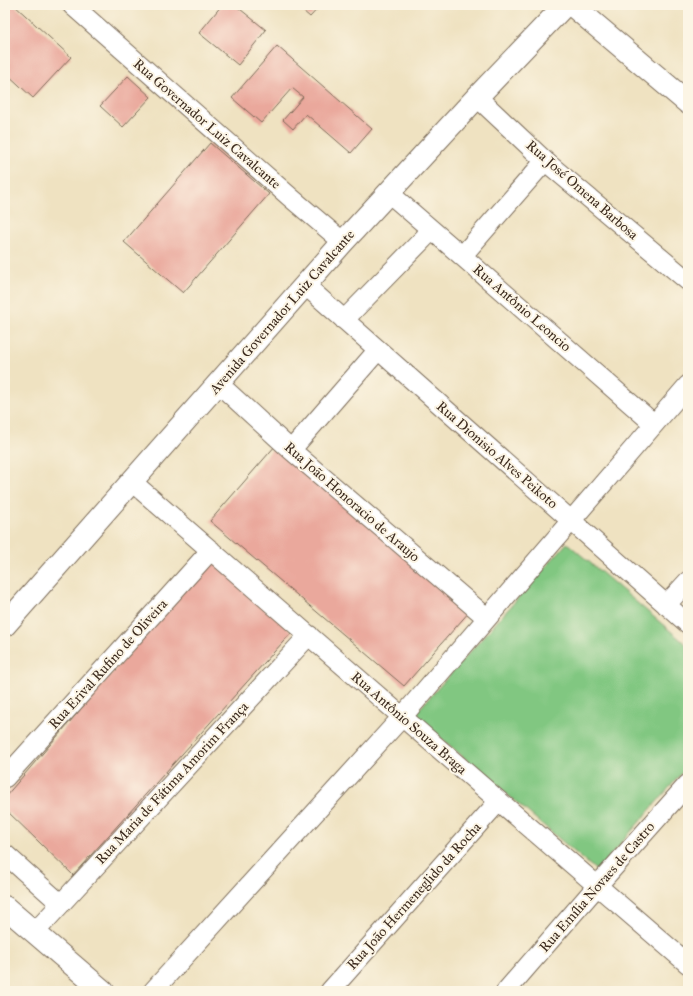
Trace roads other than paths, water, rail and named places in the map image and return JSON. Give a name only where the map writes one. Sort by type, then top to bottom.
[{"type":"street","name":"Rua Governador Luiz Cavalcante","points":[[72,5],[284,192],[343,242]]},
{"type":"street","name":"Avenida Governador Luiz Cavalcante","points":[[5,625],[343,242],[477,97],[565,5]]},
{"type":"street","points":[[572,5],[688,103]]},
{"type":"street","name":"Rua José Omena Barbosa","points":[[477,97],[545,161],[688,281]]},
{"type":"street","points":[[462,256],[545,161]]},
{"type":"street","name":"Rua Antônio Leoncio","points":[[389,193],[654,424]]},
{"type":"street","points":[[344,320],[432,230]]},
{"type":"street","name":"Rua Dionisio Alves Peikoto","points":[[305,285],[688,624]]},
{"type":"street","points":[[291,450],[378,350]]},
{"type":"street","name":"Rua João Honoracio de Araujo","points":[[219,384],[291,450],[486,618]]},
{"type":"street","points":[[157,989],[402,717],[688,385]]},
{"type":"street","name":"Rua Antônio Souza Braga","points":[[131,481],[688,964]]},
{"type":"street","name":"Rua Erival Rufino de Oliveira","points":[[5,778],[211,550]]},
{"type":"street","points":[[666,605],[688,581]]},
{"type":"street","name":"Rua Maria de Fátima Amorim França","points":[[35,932],[309,635]]},
{"type":"street","name":"Rua Emília Novaes de Castro","points":[[513,988],[597,886],[686,790]]},
{"type":"street","name":"Rua João Hermeneglido da Rocha","points":[[330,991],[499,801]]},
{"type":"street","points":[[5,854],[61,904]]},
{"type":"street","points":[[5,907],[103,991]]}]
